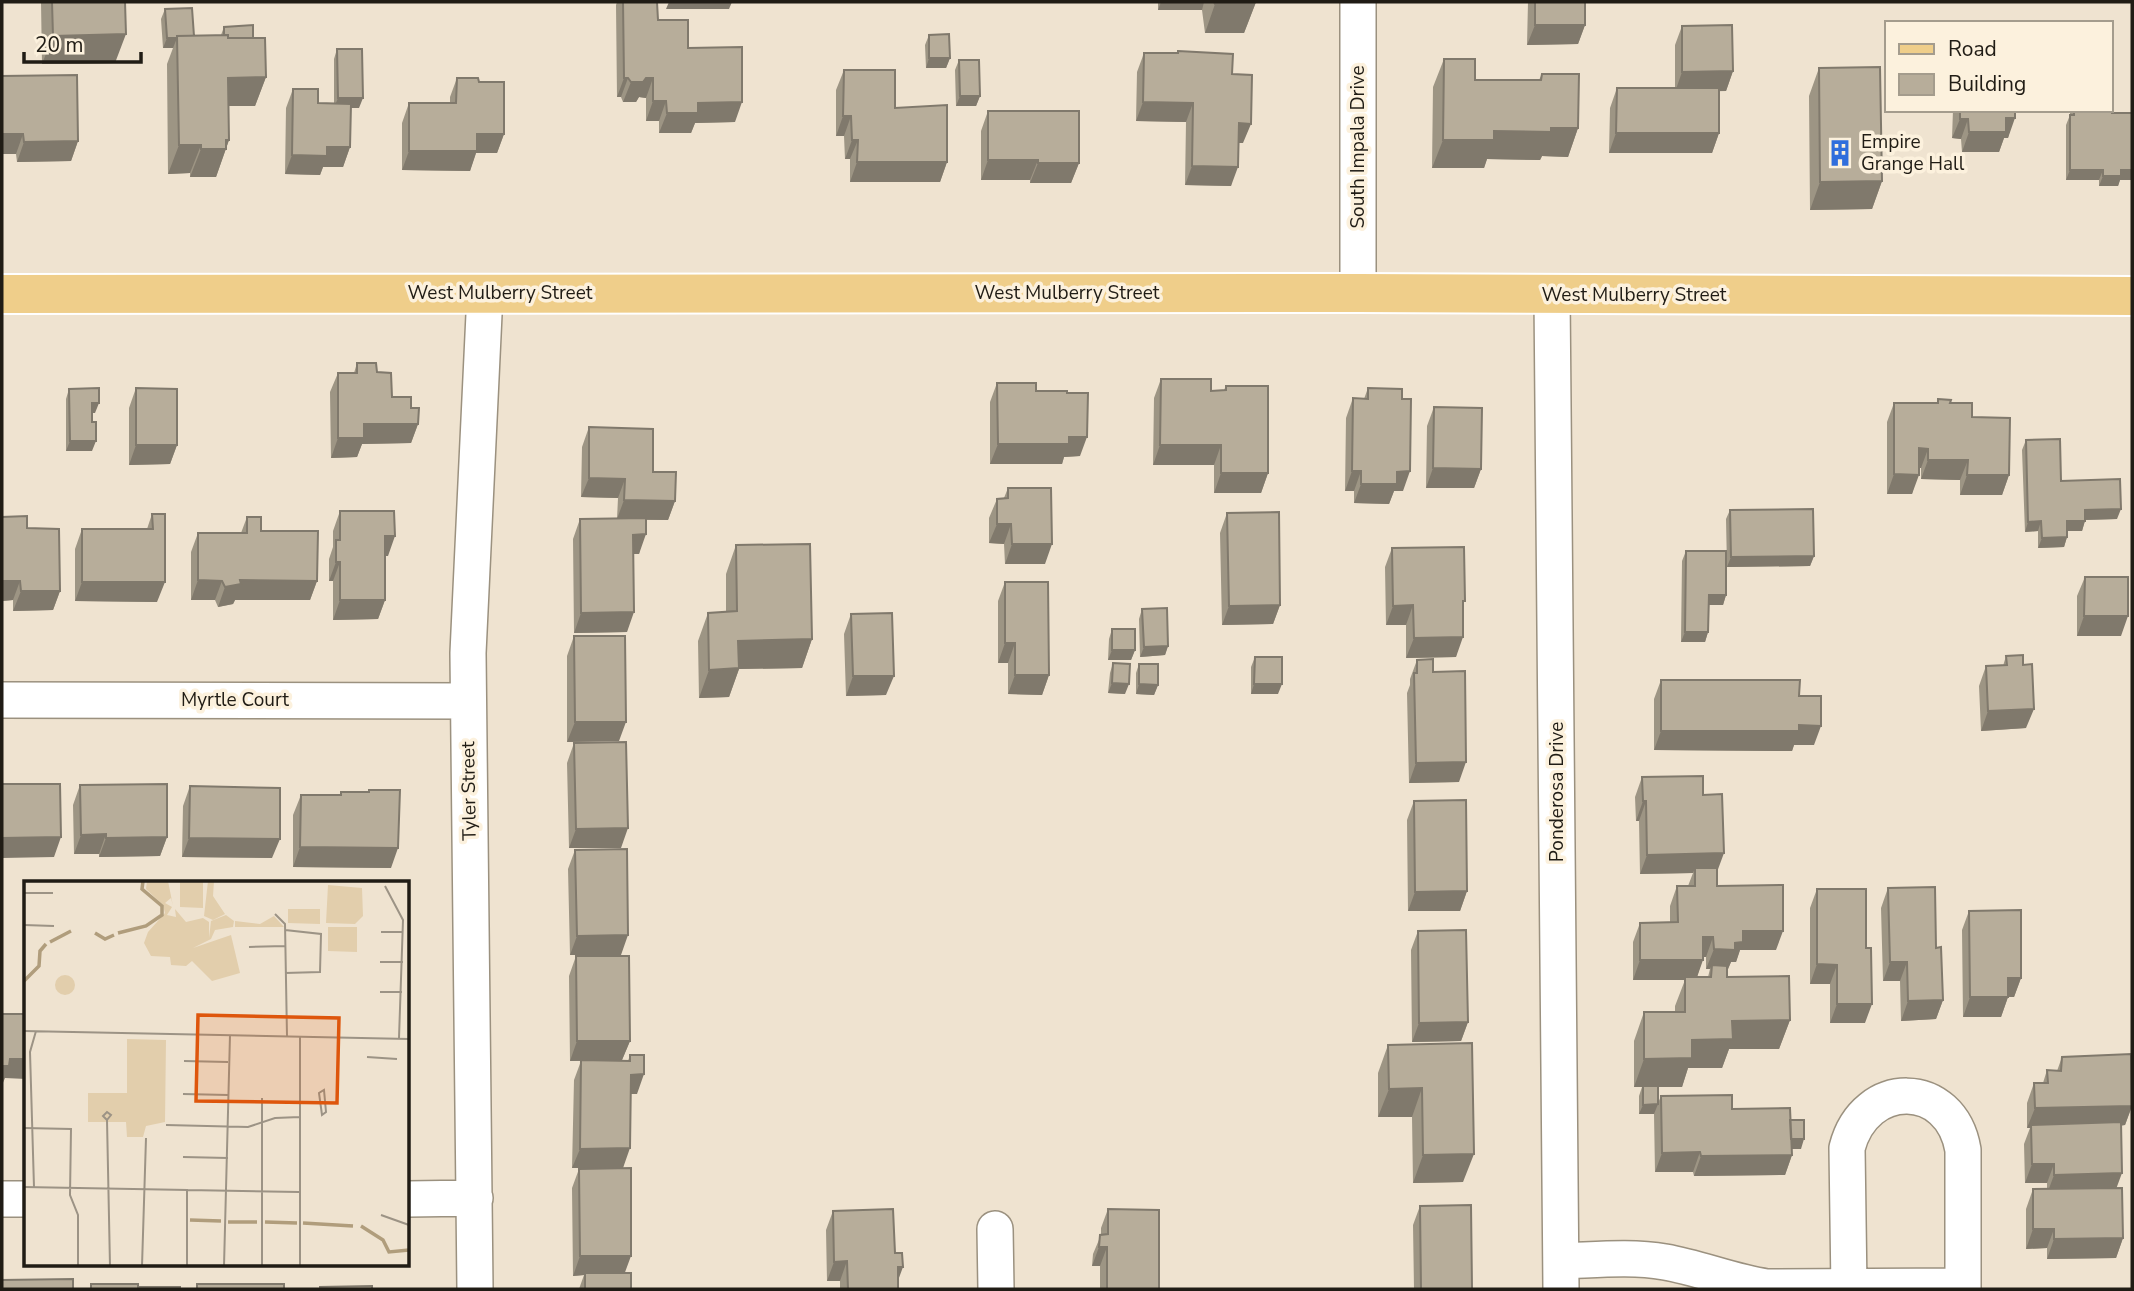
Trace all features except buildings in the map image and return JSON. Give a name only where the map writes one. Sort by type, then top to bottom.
[{"type":"main road","name":"West Mulberry Street","points":[[2,294],[1358,293],[2132,296]]},
{"type":"street","name":"South Impala Drive","points":[[1358,2],[1358,293]]},
{"type":"street","name":"Tyler Street","points":[[475,1289],[468,653],[485,293]]},
{"type":"street","name":"Ponderosa Drive","points":[[1552,295],[1561,1275]]},
{"type":"street","name":"Myrtle Court","points":[[2,700],[468,701]]},
{"type":"street","points":[[1561,1275],[1645,1259],[1667,1262],[1744,1284],[1767,1287],[1849,1287],[1963,1287],[1961,1137],[1945,1113],[1921,1099],[1907,1096],[1892,1098],[1873,1107],[1857,1122],[1850,1134],[1847,1148],[1849,1287]]},
{"type":"street","points":[[410,1199],[475,1198]]},
{"type":"street","points":[[2,1199],[24,1199]]},
{"type":"street","points":[[995,1229],[996,1289]]},
{"type":"place","name":"Empire Grange Hall","points":[[1840,153]]}]
